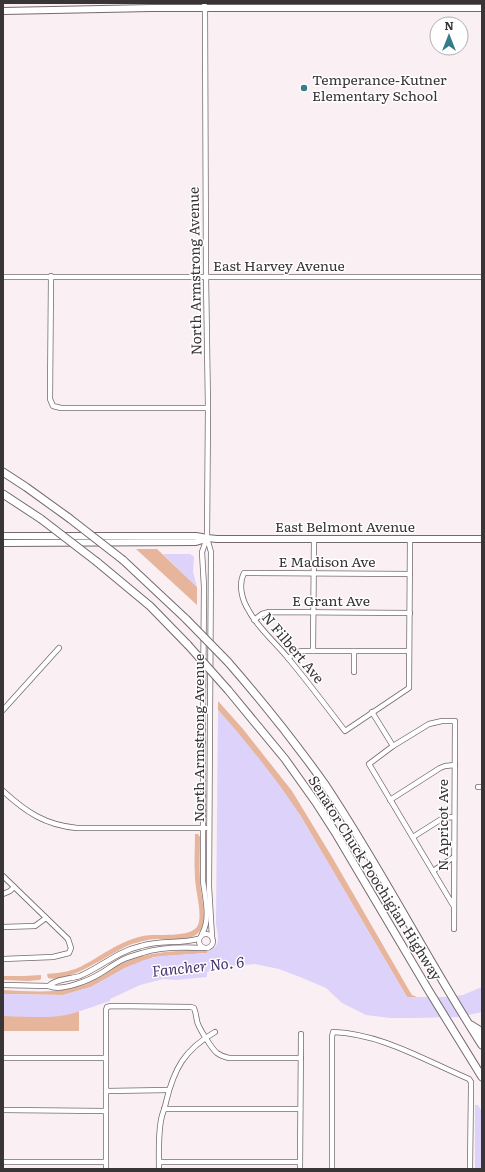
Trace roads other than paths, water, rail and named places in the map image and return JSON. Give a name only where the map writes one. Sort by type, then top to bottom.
[{"type":"highway","name":"Senator Chuck Poochigian Highway","points":[[3,472],[69,518],[123,560],[186,618],[228,662],[282,727],[324,784],[362,843],[482,1046]]},
{"type":"highway","name":"Senator Chuck Poochigian Highway","points":[[3,494],[41,519],[97,562],[150,606],[188,645],[228,690],[285,759],[317,804],[482,1077]]},
{"type":"highway","points":[[468,1023],[479,1030],[482,1036]]},
{"type":"main road","points":[[3,11],[205,5],[482,8]]},
{"type":"main road","name":"East Belmont Avenue","points":[[3,536],[196,536],[207,538],[482,539]]},
{"type":"main road","name":"East Belmont Avenue","points":[[3,543],[196,542],[207,538]]},
{"type":"street","name":"North Armstrong Avenue","points":[[205,5],[208,408],[207,538],[210,552],[209,887],[212,937]]},
{"type":"street","points":[[52,276],[50,399],[53,406],[61,408],[208,408]]},
{"type":"street","name":"East Harvey Avenue","points":[[3,277],[206,276],[482,278]]},
{"type":"street","name":"North Armstrong Avenue","points":[[202,934],[206,926],[206,906],[203,881],[204,587],[202,552],[207,538]]},
{"type":"street","points":[[313,651],[314,539]]},
{"type":"street","points":[[410,539],[409,688],[372,712],[394,746],[369,764],[454,905]]},
{"type":"street","name":"E Madison Ave","points":[[244,573],[410,574]]},
{"type":"street","name":"N Filbert Ave","points":[[244,573],[241,582],[242,595],[254,620],[288,658],[345,731],[372,712]]},
{"type":"street","name":"E Grant Ave","points":[[254,620],[262,614],[269,612],[410,613]]},
{"type":"street","points":[[3,710],[59,648]]},
{"type":"street","points":[[288,658],[297,652],[313,651],[409,651]]},
{"type":"street","points":[[354,651],[354,672]]},
{"type":"street","name":"N Apricot Ave","points":[[394,746],[429,724],[442,721],[455,721],[454,929]]},
{"type":"street","points":[[390,800],[440,768],[445,766],[455,766]]},
{"type":"street","points":[[3,791],[28,812],[58,825],[77,828],[210,828]]},
{"type":"street","points":[[413,837],[444,818],[454,816]]},
{"type":"street","points":[[433,871],[454,857]]},
{"type":"street","points":[[3,876],[68,939],[71,948],[69,953],[59,956],[3,959]]},
{"type":"street","points":[[3,894],[10,891],[14,887]]},
{"type":"street","points":[[3,927],[35,926],[46,918]]},
{"type":"street","points":[[3,985],[49,986],[53,988],[61,987],[82,982],[100,974],[122,960],[143,952],[169,949],[206,948],[213,942],[212,937],[209,934],[202,934],[198,939],[184,942],[155,943],[138,946],[116,955],[80,976],[53,982],[49,986]]},
{"type":"street","points":[[198,939],[199,944],[203,948]]},
{"type":"street","points":[[106,1169],[107,1008],[111,1006],[191,1007],[194,1008],[197,1022],[215,1052],[222,1056],[229,1058],[301,1058]]},
{"type":"street","points":[[159,1169],[159,1138],[161,1120],[175,1072],[186,1055],[196,1044],[215,1032]]},
{"type":"street","points":[[332,1169],[333,1032],[360,1035],[408,1051],[442,1068],[469,1079],[471,1082],[470,1169]]},
{"type":"street","points":[[300,1169],[301,1034]]},
{"type":"street","points":[[3,1058],[106,1058]]},
{"type":"street","points":[[106,1091],[169,1090]]},
{"type":"street","points":[[164,1109],[300,1109]]},
{"type":"street","points":[[3,1110],[106,1111]]},
{"type":"street","points":[[3,1162],[106,1162]]},
{"type":"street","points":[[54,1162],[54,1169]]},
{"type":"street","points":[[159,1162],[300,1162]]},
{"type":"water","points":[[163,554],[190,554],[194,557],[193,572],[197,587]]},
{"type":"water","name":"Fancher No. 6","points":[[218,710],[261,761],[300,815],[407,997],[447,997],[463,995],[482,987],[482,1012],[459,1017],[390,1018],[366,1015],[342,1003],[326,988],[279,969],[255,964],[232,966],[207,972],[207,977],[177,980],[163,979],[140,985],[110,999],[110,1001],[66,1015],[42,1017],[3,1016],[3,994],[63,995],[91,987],[125,968],[144,960],[160,956],[207,953],[217,944]]},
{"type":"water","points":[[475,1105],[478,1105],[482,1112],[482,1169],[475,1169]]},
{"type":"place","name":"Temperance-Kutner Elementary School","points":[[304,88]]}]
